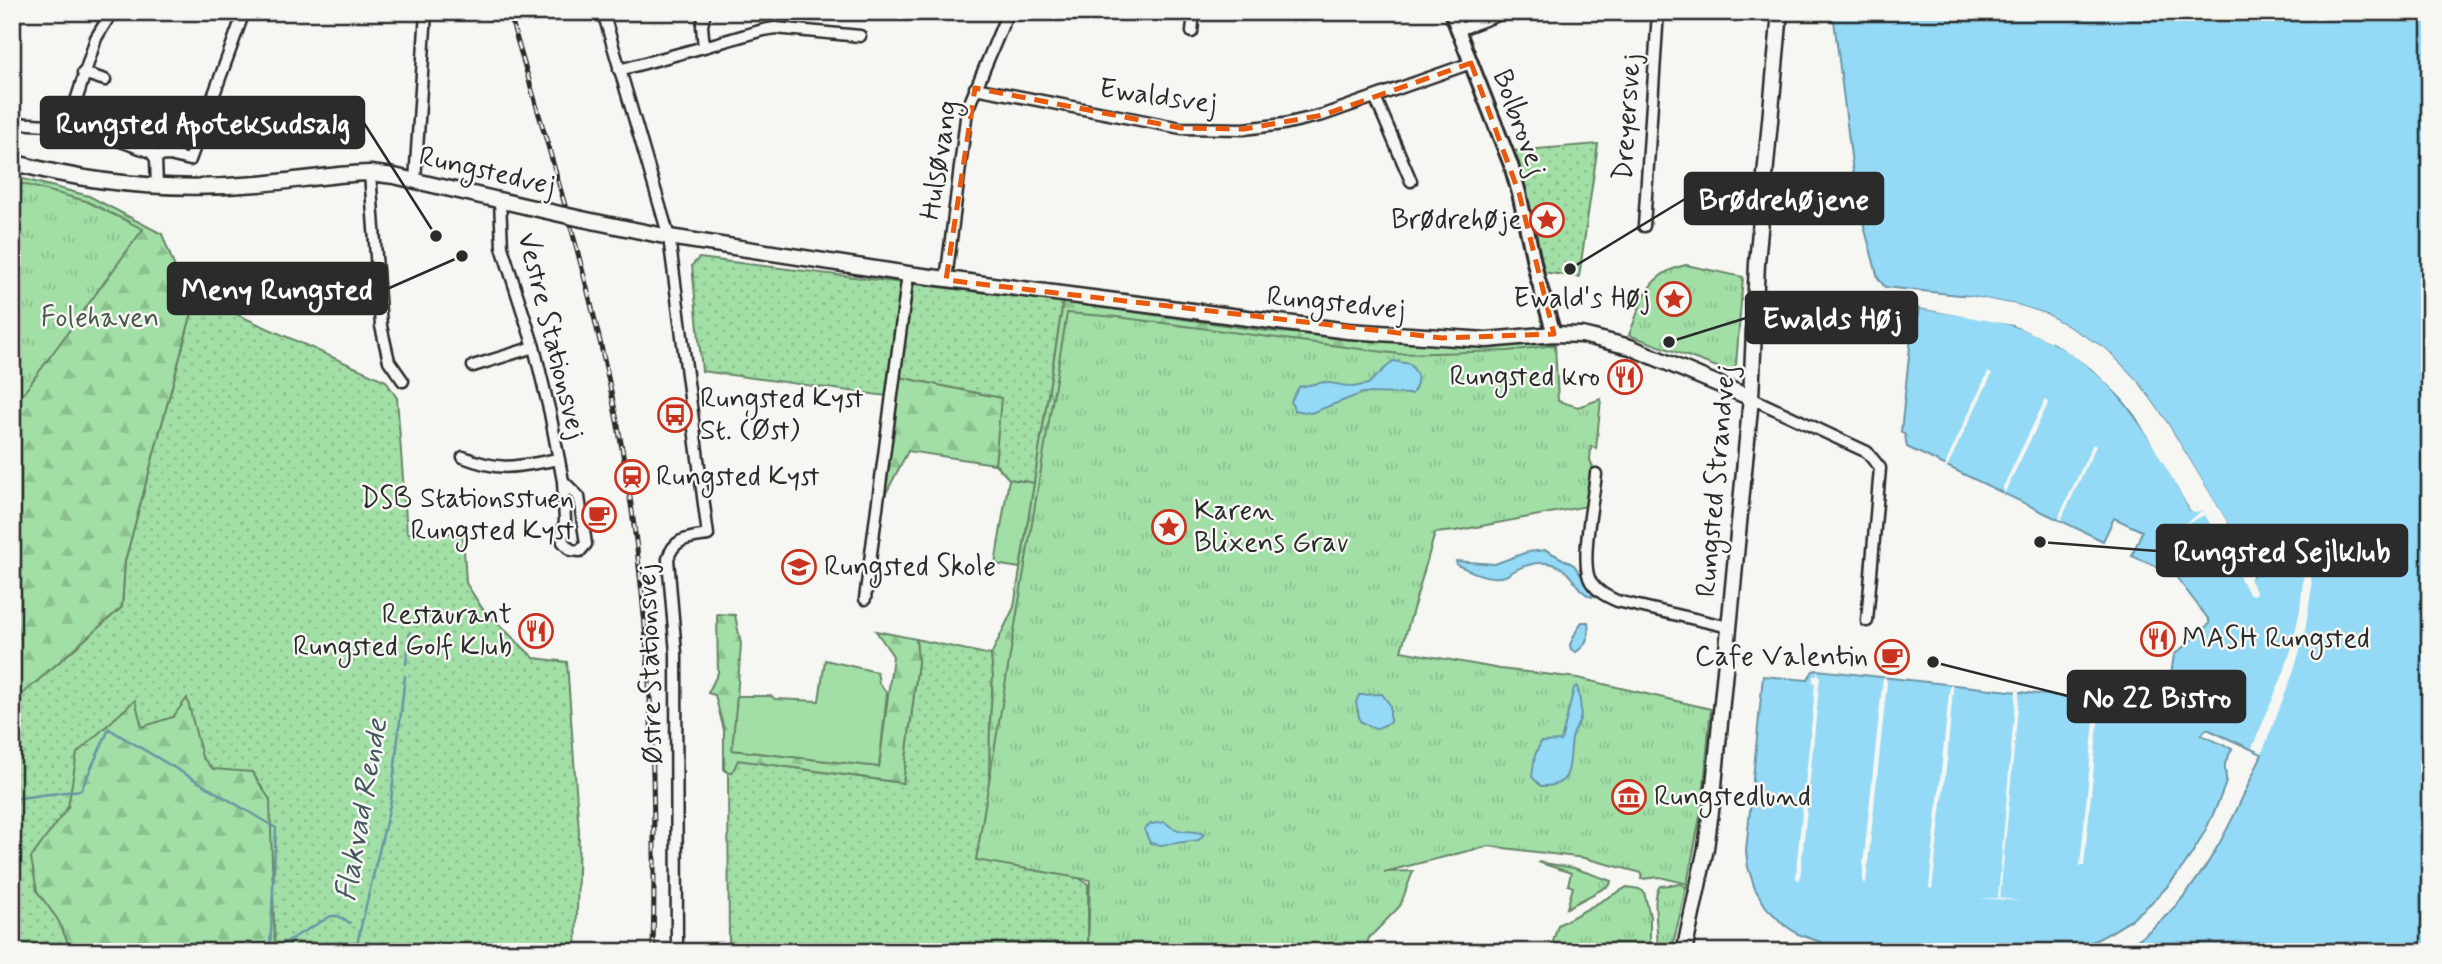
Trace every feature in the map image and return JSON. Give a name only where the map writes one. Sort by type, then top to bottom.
[{"type":"main road","name":"Rungsted Strandvej","points":[[1684,952],[1708,836],[1751,398],[1757,263],[1780,12]]},
{"type":"main road","name":"Rungstedvej","points":[[12,162],[48,172],[157,186],[246,185],[370,173],[668,237],[946,280],[1348,331],[1487,340],[1554,334],[1582,335],[1613,341],[1751,398]]},
{"type":"street","points":[[68,126],[96,38],[112,12]]},
{"type":"street","points":[[155,156],[169,155],[190,160],[244,12]]},
{"type":"street","points":[[415,181],[426,12]]},
{"type":"street","points":[[603,12],[668,237]]},
{"type":"street","points":[[704,47],[702,26],[705,12]]},
{"type":"street","name":"Hulsøvang","points":[[946,280],[967,110],[1008,12]]},
{"type":"street","points":[[1192,32],[1194,12]]},
{"type":"street","name":"Bolbrovej","points":[[1451,12],[1514,174],[1537,276],[1554,334]]},
{"type":"street","points":[[1458,30],[1506,12]]},
{"type":"street","name":"Dreyersvej","points":[[1644,226],[1658,12]]},
{"type":"street","points":[[619,69],[763,30],[860,36]]},
{"type":"street","name":"Ewaldsvej","points":[[975,88],[1181,128],[1244,129],[1323,115],[1471,63]]},
{"type":"street","points":[[83,73],[105,80]]},
{"type":"street","points":[[1376,97],[1411,181]]},
{"type":"street","points":[[12,123],[68,126],[95,132],[151,152],[155,156],[157,186]]},
{"type":"street","points":[[370,173],[381,326],[389,361],[403,381]]},
{"type":"street","name":"Vestre Stationsvej","points":[[500,201],[502,247],[534,347],[559,459],[563,481],[564,542],[571,550],[580,551],[586,544],[579,497],[563,481]]},
{"type":"street","name":"Østre Stationsvej","points":[[668,237],[708,535],[685,538],[677,542],[668,559],[676,653],[677,952]]},
{"type":"street","points":[[865,599],[908,274]]},
{"type":"street","points":[[473,366],[534,347]]},
{"type":"street","points":[[1751,398],[1867,452],[1880,468],[1867,621]]},
{"type":"street","points":[[463,457],[506,469],[559,459]]},
{"type":"street","points":[[1596,474],[1585,563],[1589,580],[1603,595],[1617,601],[1729,627]]},
{"type":"highlighted area","points":[[1471,63],[1519,193],[1554,334],[1442,338],[946,280],[975,88],[1181,128],[1244,129],[1323,115]]},
{"type":"green space","points":[[1598,144],[1579,277],[1543,272],[1513,151]]},
{"type":"green space","name":"Folehaven","points":[[12,176],[89,196],[162,234],[192,312],[125,561],[122,607],[12,703]]},
{"type":"green space","points":[[12,181],[86,201],[143,229],[12,409]]},
{"type":"green space","points":[[699,258],[903,283],[886,396],[702,371],[692,265]]},
{"type":"green space","points":[[1686,265],[1743,277],[1736,365],[1733,369],[1728,371],[1629,335],[1642,300],[1654,282],[1672,269]]},
{"type":"green space","points":[[914,284],[1063,302],[1034,483],[1009,479],[995,464],[1000,398],[899,377]]},
{"type":"green space","points":[[1063,302],[1267,331],[1395,342],[1554,344],[1553,403],[989,790],[993,677],[991,655],[1014,607]]},
{"type":"green space","points":[[220,307],[386,381],[397,398],[407,533],[463,533],[466,583],[482,608],[534,658],[567,662],[579,831],[576,952],[12,952],[12,703],[122,607],[125,561],[192,312]]},
{"type":"green space","name":"Rungstedlund","points":[[1067,313],[1117,317],[1399,354],[1509,351],[1555,345],[1558,401],[1578,407],[1601,399],[1596,449],[1591,446],[1590,460],[1593,467],[1587,506],[1435,533],[1401,651],[1500,669],[1578,678],[1711,709],[1701,810],[1687,884],[1660,877],[1641,879],[1642,873],[1584,858],[1488,846],[1384,872],[1413,871],[1400,906],[1369,938],[1364,952],[1088,952],[1090,880],[976,860]]},
{"type":"green space","points":[[899,377],[1001,398],[995,464],[908,451],[883,499]]},
{"type":"green space","points":[[1009,479],[1034,483],[1020,568],[995,564]]},
{"type":"green space","points":[[1394,508],[1061,866],[1088,884],[1088,952],[729,952],[728,773],[733,771],[737,760],[903,783],[918,662],[916,639],[991,655],[993,677],[989,790]]},
{"type":"green space","points":[[717,614],[735,615],[741,644],[733,750],[879,767],[893,656],[876,631],[916,639],[918,662],[903,783],[738,760],[733,771],[728,773],[724,769],[724,730],[715,695],[708,693],[718,673]]},
{"type":"green space","points":[[825,660],[877,672],[879,683],[887,693],[879,767],[732,750],[737,696],[819,701]]},
{"type":"green space","points":[[187,698],[202,757],[213,769],[252,772],[270,800],[275,952],[72,952],[58,920],[37,891],[31,858],[68,807],[77,753],[135,700],[142,727],[173,717]]},
{"type":"green space","points":[[1538,862],[1574,868],[1611,881],[1610,885],[1567,908],[1573,887],[1568,885],[1571,873]]},
{"type":"green space","points":[[1681,884],[1686,887],[1671,952],[1657,952],[1657,892],[1660,886]]},
{"type":"green space","points":[[1627,887],[1644,892],[1650,916],[1650,952],[1550,952],[1558,925]]},
{"type":"water","points":[[1833,12],[2430,12],[2430,952],[2119,952],[2146,934],[2189,890],[2222,839],[2262,754],[2207,729],[2201,735],[2232,749],[2225,764],[2225,785],[2200,841],[2166,888],[2145,908],[2096,940],[2067,952],[1901,952],[1826,944],[1798,934],[1766,907],[1755,889],[1746,851],[1763,676],[1807,680],[1813,671],[1817,670],[2158,707],[2167,702],[2174,655],[2209,624],[2209,620],[2174,574],[2132,556],[2142,531],[2114,518],[2103,541],[1907,447],[1905,435],[1901,432],[1911,337],[1915,335],[1919,308],[1998,321],[2034,333],[2066,349],[2092,369],[2116,392],[2136,418],[2190,510],[2206,509],[2246,579],[2253,576],[2253,566],[2164,418],[2138,382],[2106,349],[2046,314],[2017,305],[1969,296],[1885,287],[1878,278],[1856,196]]},
{"type":"water","points":[[1393,361],[1410,364],[1415,372],[1417,382],[1412,394],[1363,393],[1311,413],[1294,410],[1291,401],[1299,387],[1324,382],[1353,387],[1368,384]]},
{"type":"water","points":[[1546,550],[1574,565],[1594,594],[1592,597],[1582,591],[1562,568],[1556,565],[1529,565],[1506,576],[1493,577],[1468,570],[1457,565],[1456,561],[1495,564],[1527,552]]},
{"type":"water","points":[[1582,622],[1588,622],[1589,631],[1585,643],[1576,652],[1570,645]]},
{"type":"water","points":[[1577,686],[1581,715],[1573,736],[1568,772],[1560,783],[1541,786],[1532,777],[1535,755],[1541,742],[1561,741],[1574,688]]},
{"type":"water","points":[[1382,694],[1390,705],[1390,723],[1375,729],[1360,721],[1356,702],[1359,695]]},
{"type":"water","points":[[1165,822],[1179,830],[1204,834],[1199,840],[1161,845],[1150,843],[1144,829],[1151,824]]},
{"type":"pier","points":[[1969,296],[2017,305],[2046,314],[2106,349],[2138,382],[2164,418],[2253,566],[2253,576],[2249,579],[2256,591],[2255,595],[2249,594],[2205,515],[2178,528],[2203,511],[2196,513],[2190,510],[2135,414],[2091,368],[2056,344],[2013,325],[1919,308],[1919,305],[1999,318],[2039,331],[2077,353],[2110,380],[2138,412],[2193,507],[2196,509],[2209,506],[2248,575],[2250,567],[2161,420],[2135,384],[2104,352],[2044,317],[2016,308],[1941,297]]},
{"type":"pier","points":[[1988,372],[1992,374],[1945,467],[1947,460]]},
{"type":"pier","points":[[2045,400],[2049,402],[2004,494],[2003,487]]},
{"type":"pier","points":[[2093,444],[2096,446],[2061,520],[2060,514]]},
{"type":"pier","points":[[2305,562],[2309,563],[2312,586],[2304,638],[2262,753],[2252,748],[2292,647],[2300,610]]},
{"type":"pier","points":[[1817,670],[1820,677],[1800,880],[1796,879],[1797,860],[1813,710],[1813,676],[1817,676]]},
{"type":"pier","points":[[1883,677],[1887,683],[1866,883],[1863,883],[1863,866]]},
{"type":"pier","points":[[1950,684],[1953,689],[1947,760],[1932,889],[1929,888]]},
{"type":"pier","points":[[2016,691],[2019,691],[2019,697],[2000,898]]},
{"type":"pier","points":[[2096,700],[2100,703],[2084,866],[2080,866]]},
{"type":"pier","points":[[1979,898],[2000,898],[2021,901]]},
{"type":"waterway","name":"Flakvad Rende","points":[[406,664],[410,632]]},
{"type":"waterway","name":"Flakvad Rende","points":[[355,952],[391,801],[405,676]]},
{"type":"waterway","points":[[12,799],[81,790],[109,729],[276,828],[270,951],[331,916],[338,916],[350,923]]},
{"type":"railway","points":[[509,12],[582,269],[607,373],[629,491],[645,622],[649,688],[654,819],[653,952]]},
{"type":"place","name":"Brødrehøje","points":[[1547,220]]},
{"type":"place","name":"Rungsted Apoteksudsalg","points":[[436,236]]},
{"type":"place","name":"Meny Rungsted","points":[[462,256]]},
{"type":"place","name":"Brødrehøjene","points":[[1570,269]]},
{"type":"place","name":"Ewald's Høj","points":[[1674,299]]},
{"type":"place","name":"Ewalds Høj","points":[[1669,342]]},
{"type":"place","name":"Rungsted kro","points":[[1625,377]]},
{"type":"place","name":"Rungsted Kyst St. (Øst)","points":[[675,415]]},
{"type":"place","name":"Rungsted Kyst","points":[[632,477]]},
{"type":"place","name":"DSB Stationsstuen Rungsted Kyst","points":[[599,515]]},
{"type":"place","name":"Karen Blixens Grav","points":[[1169,527]]},
{"type":"place","name":"Rungsted Sejlklub","points":[[2040,542]]},
{"type":"place","name":"Rungsted Skole","points":[[799,567]]},
{"type":"place","name":"Restaurant Rungsted Golf Klub","points":[[536,631]]},
{"type":"place","name":"MASH Rungsted","points":[[2158,639]]},
{"type":"place","name":"Cafe Valentin","points":[[1892,657]]},
{"type":"place","name":"No 22 Bistro","points":[[1933,662]]},
{"type":"place","name":"Rungstedlund","points":[[1629,797]]}]
